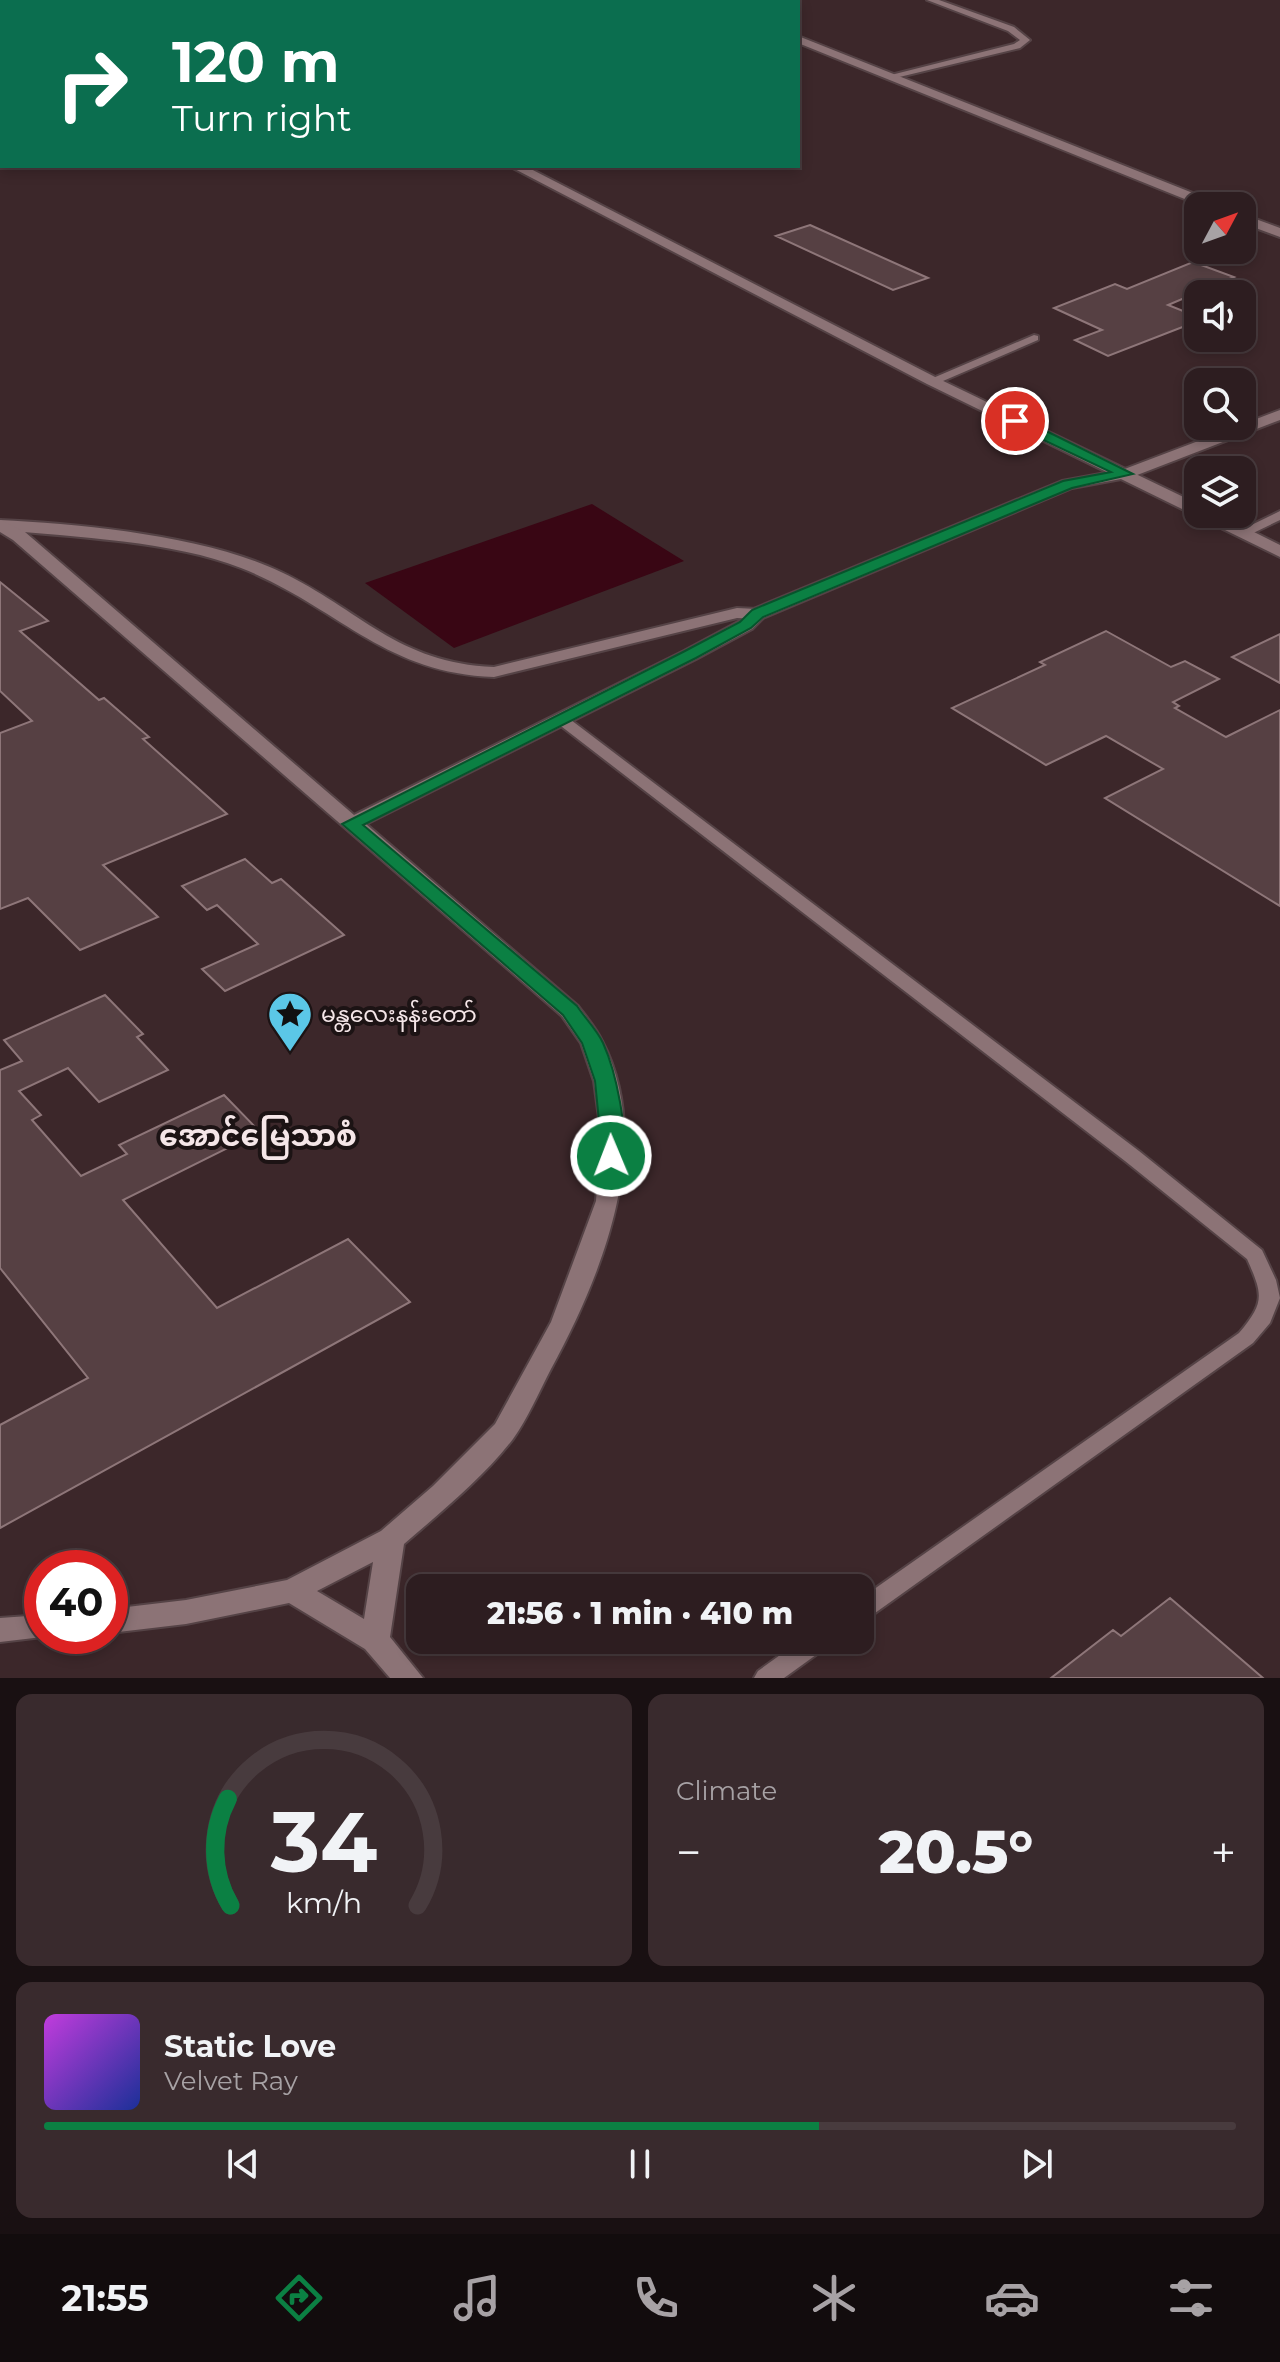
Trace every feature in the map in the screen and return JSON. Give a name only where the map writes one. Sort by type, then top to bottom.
[{"type":"street","points":[[800,40],[1184,194]]},
{"type":"street","points":[[519,168],[932,381],[1184,503]]},
{"type":"street","points":[[1256,224],[1280,233]]},
{"type":"street","points":[[351,824],[746,625],[757,614],[1068,484],[1126,474],[1280,415]]},
{"type":"street","points":[[0,525],[167,547],[243,562],[272,575],[409,657],[461,673],[494,672],[737,613],[757,614]]},
{"type":"street","points":[[0,525],[19,536],[570,1011],[592,1042],[605,1081],[613,1133],[608,1201],[564,1322],[504,1431],[443,1494],[391,1539],[292,1591],[186,1612],[128,1619]]},
{"type":"street","points":[[1232,528],[1280,552]]},
{"type":"street","points":[[375,1640],[391,1539]]},
{"type":"street","points":[[292,1591],[375,1640],[408,1678]]},
{"type":"street","points":[[0,1630],[24,1628]]},
{"type":"lane","points":[[935,2],[951,0]]},
{"type":"lane","points":[[894,77],[1017,46],[1026,40],[1011,29],[935,2]]},
{"type":"lane","points":[[932,381],[1034,338]]},
{"type":"lane","points":[[1242,533],[1280,515]]},
{"type":"lane","points":[[562,720],[1132,1156],[1255,1255],[1266,1280],[1270,1298],[1263,1318],[1246,1338],[874,1601]]},
{"type":"lane","points":[[766,1678],[799,1654]]},
{"type":"shaded area","points":[[592,504],[684,561],[454,648],[365,583]]},
{"type":"building","points":[[810,225],[928,278],[893,290],[776,236]]},
{"type":"building","points":[[1188,264],[1198,264],[1234,277],[1227,280],[1184,280],[1184,298],[1168,305],[1184,311],[1184,326],[1108,356],[1075,340],[1102,330],[1054,308],[1115,284],[1127,289]]},
{"type":"building","points":[[0,582],[48,621],[20,631],[99,700],[104,698],[149,737],[143,739],[227,814],[103,865],[158,917],[80,950],[28,898],[0,909],[0,733],[32,721],[0,691]]},
{"type":"building","points":[[1106,631],[1171,667],[1185,661],[1219,679],[1173,702],[1179,706],[1175,708],[1226,737],[1280,710],[1280,906],[1105,798],[1163,769],[1106,736],[1046,765],[952,708],[1045,665],[1040,662]]},
{"type":"building","points":[[1280,634],[1280,683],[1232,657]]},
{"type":"building","points":[[245,859],[272,883],[281,879],[344,935],[225,991],[202,969],[258,944],[217,905],[207,910],[182,886]]},
{"type":"building","points":[[105,995],[143,1034],[137,1037],[168,1070],[99,1102],[68,1068],[19,1091],[41,1115],[32,1120],[81,1176],[127,1154],[119,1145],[224,1095],[260,1132],[123,1200],[217,1308],[348,1239],[410,1302],[0,1528],[0,1425],[88,1378],[0,1268],[0,1070],[22,1061],[4,1040]]},
{"type":"building","points":[[1170,1598],[1263,1678],[1051,1678],[1113,1630],[1121,1636]]},
{"type":"place","name":"မန္တလေးနန်းတော်","points":[[290,1053]]},
{"type":"district","name":"အောင်မြေသာစံ","points":[[258,1136]]},
{"type":"route","points":[[611,1156],[613,1133],[605,1081],[592,1042],[570,1011],[351,824],[690,655],[746,625],[757,614],[1068,484],[1126,474],[1015,421]]}]
